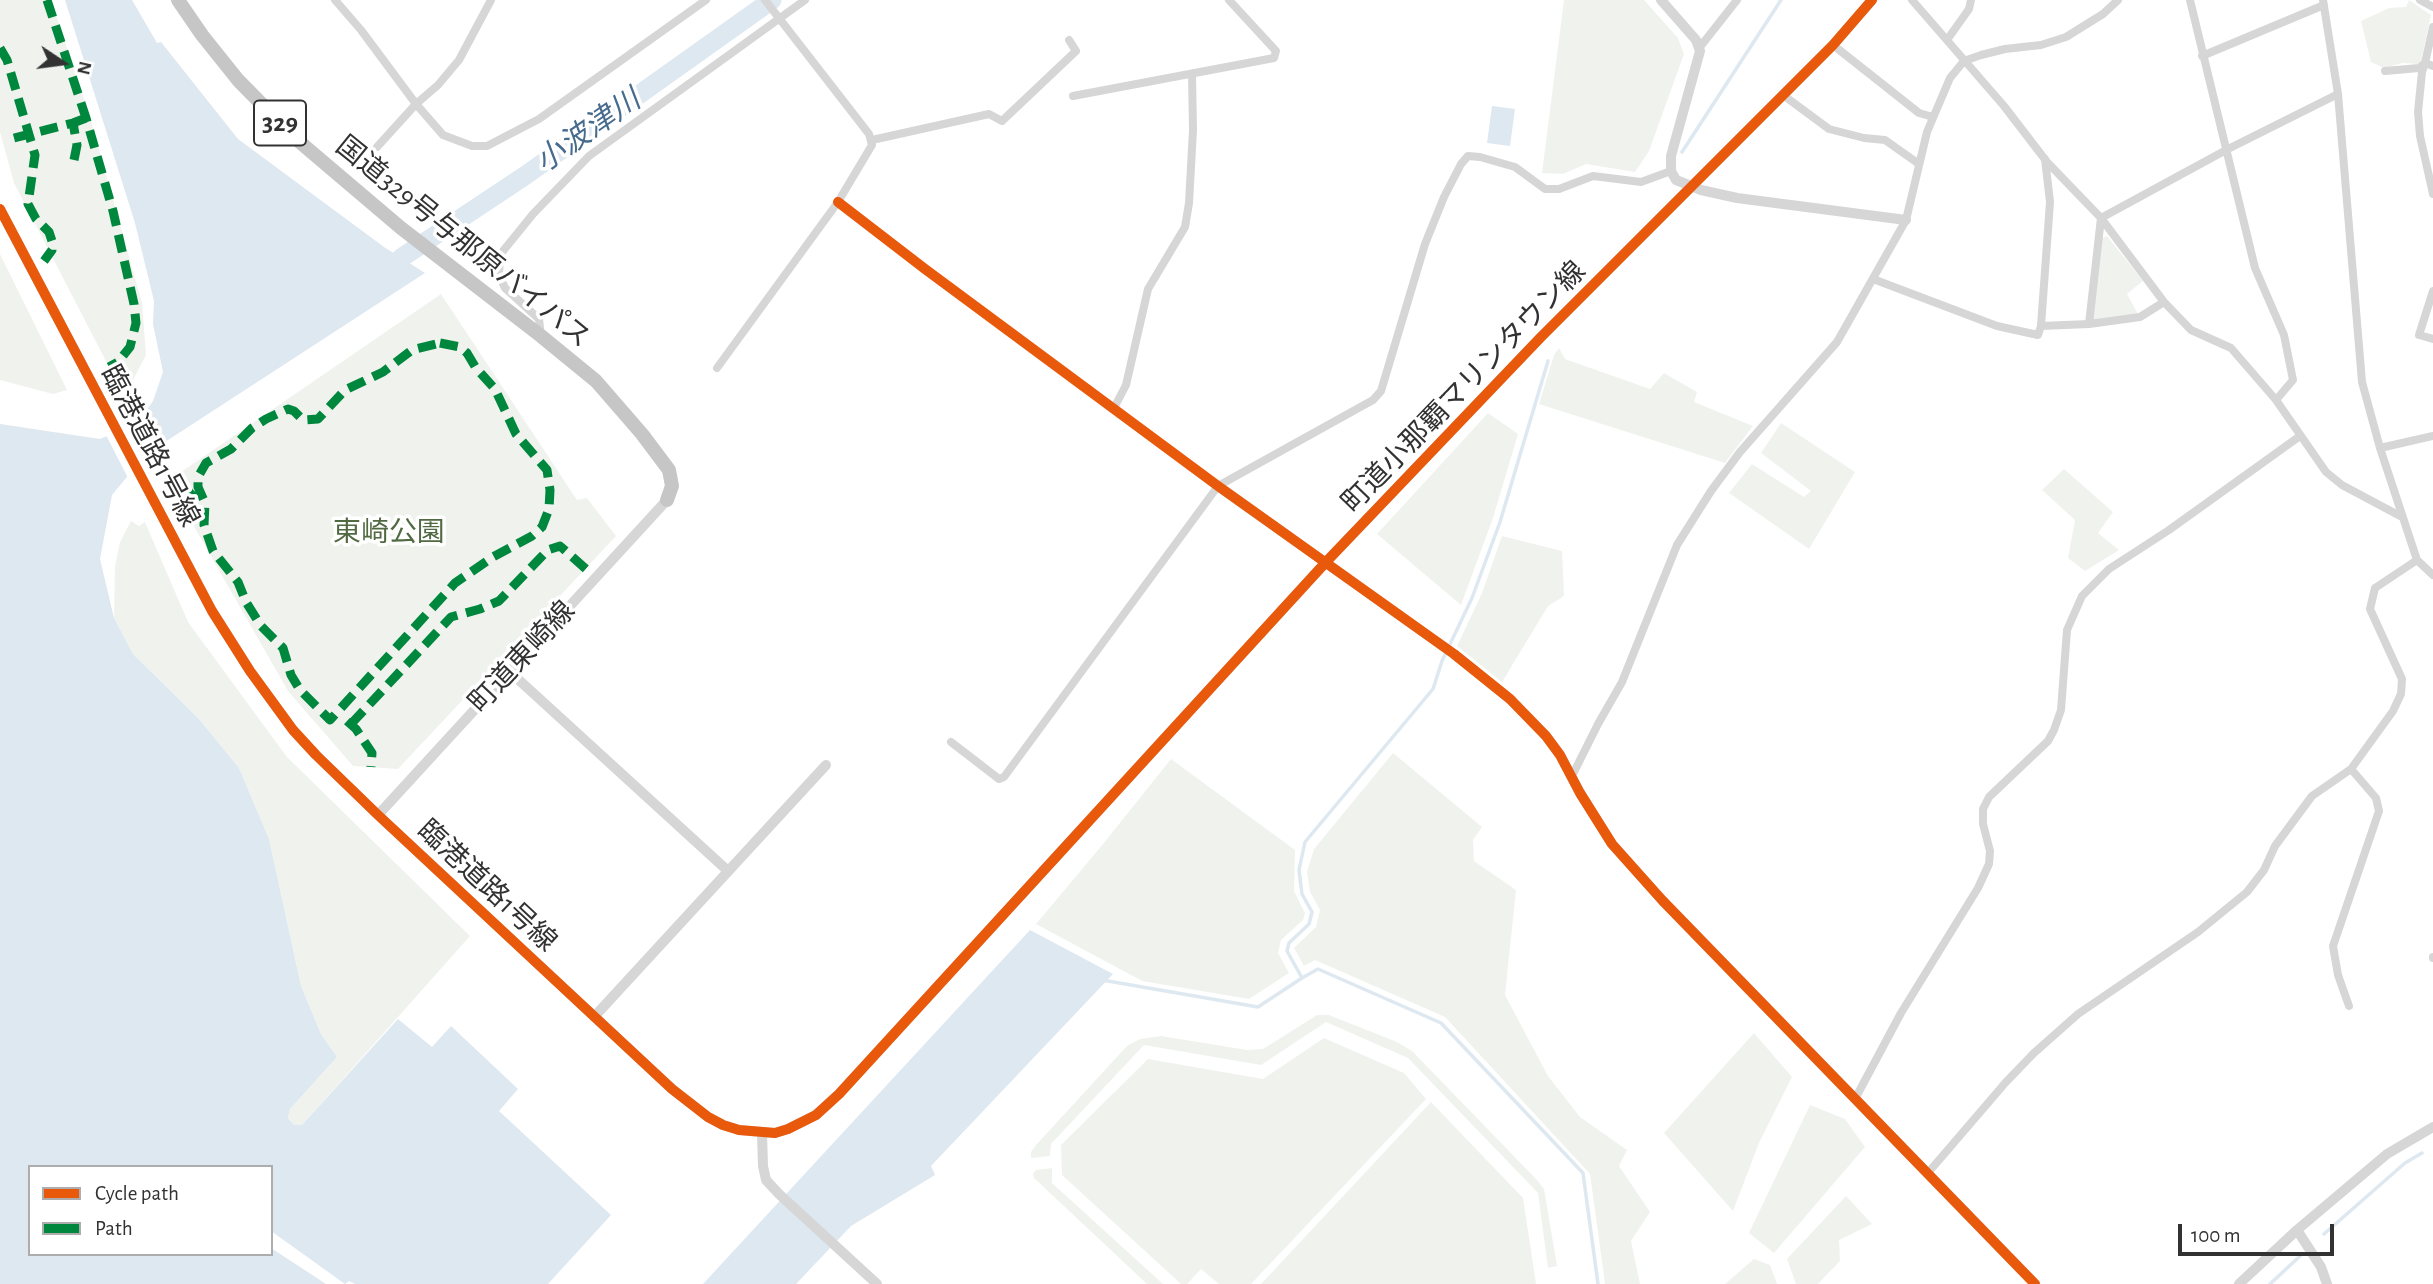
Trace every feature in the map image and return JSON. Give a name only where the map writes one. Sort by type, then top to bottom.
[{"type":"highway","name":"国道329号与那原バイパス","points":[[178,0],[202,35],[257,101],[330,169],[596,381],[669,470],[672,486],[667,499]]},
{"type":"street","points":[[335,0],[362,30],[416,104],[443,135],[472,146],[486,146],[548,114],[706,0]]},
{"type":"street","points":[[377,147],[459,60],[491,0]]},
{"type":"street","points":[[765,0],[872,140]]},
{"type":"street","points":[[541,335],[540,319],[505,288],[499,275],[499,258],[503,251],[533,214],[589,156],[776,15],[805,0]]},
{"type":"street","points":[[1073,96],[1274,58],[1276,51],[1228,0]]},
{"type":"street","points":[[1661,0],[1700,47]]},
{"type":"street","points":[[1737,0],[1700,47],[1700,56],[1671,156],[1671,171],[1676,180],[1692,187],[1737,198],[1906,220]]},
{"type":"street","name":"町道小那覇マリンタウン線","points":[[1097,813],[1326,562],[1541,337],[1833,45],[1872,0]]},
{"type":"street","points":[[1912,0],[2004,106],[2045,159],[2101,218],[2164,302],[2191,330],[2231,348],[2276,400],[2326,472],[2342,485],[2402,517]]},
{"type":"street","points":[[1947,40],[1969,9],[1971,0]]},
{"type":"street","points":[[1572,776],[1622,682],[1677,545],[1711,491],[1740,452],[1837,342],[1906,220],[1933,117],[1950,78],[1964,61],[2005,49],[2052,43],[2066,37],[2103,14],[2118,0]]},
{"type":"street","points":[[2190,0],[2255,268],[2284,335],[2293,380],[2276,400]]},
{"type":"street","points":[[2420,0],[2433,7]]},
{"type":"street","points":[[2202,56],[2323,3],[2337,94],[2362,383],[2380,448],[2417,559],[2433,575]]},
{"type":"street","points":[[2433,27],[2429,64],[2422,72],[2418,112],[2420,136],[2433,194]]},
{"type":"street","points":[[872,140],[989,114],[1002,121],[1076,51],[1069,40]]},
{"type":"street","points":[[1833,45],[1919,113],[1933,117]]},
{"type":"street","points":[[2385,71],[2419,68],[2429,64]]},
{"type":"street","points":[[1114,408],[1126,385],[1148,289],[1185,227],[1193,131],[1192,74]]},
{"type":"street","points":[[2101,218],[2337,94]]},
{"type":"street","points":[[1783,95],[1829,129],[1885,140],[1919,164]]},
{"type":"street","points":[[717,368],[838,202],[869,153],[872,140]]},
{"type":"street","points":[[951,742],[999,779],[1004,777],[1218,486],[1373,400],[1381,391],[1425,244],[1461,164],[1468,156],[1515,167],[1545,190],[1559,189],[1593,176],[1641,182],[1671,171]]},
{"type":"street","points":[[1873,279],[1997,326],[2038,335],[2041,326],[2050,202],[2045,159]]},
{"type":"street","points":[[838,202],[1218,486],[1454,654],[1510,699],[1546,736],[1612,844],[1738,981],[2035,1284]]},
{"type":"street","name":"臨港道路1号線","points":[[0,209],[212,611],[250,671],[293,730],[378,815],[594,1017],[672,1089],[708,1117],[739,1130],[775,1133],[816,1115],[839,1094],[1097,813]]},
{"type":"street","points":[[2089,324],[2101,218]]},
{"type":"street","points":[[2433,292],[2419,335],[2433,339]]},
{"type":"street","points":[[2041,326],[2089,324],[2140,317],[2164,302]]},
{"type":"street","points":[[1855,1099],[1901,1013],[1978,888],[1989,864],[1990,851],[1983,824],[1983,809],[1989,797],[2048,741],[2054,730],[2060,710],[2067,630],[2081,596],[2109,569],[2169,530],[2300,436]]},
{"type":"street","points":[[2380,448],[2433,436]]},
{"type":"street","name":"町道東崎線","points":[[378,815],[667,499]]},
{"type":"street","points":[[1927,1174],[2006,1082],[2078,1014],[2198,932],[2247,892],[2264,870],[2275,846],[2312,796],[2351,769],[2393,711],[2401,694],[2402,679],[2370,609],[2375,588],[2417,559]]},
{"type":"street","points":[[509,671],[728,871]]},
{"type":"street","points":[[594,1017],[826,765]]},
{"type":"street","points":[[2349,1006],[2338,975],[2333,946],[2379,811],[2376,798],[2351,769]]},
{"type":"street","points":[[2239,1284],[2297,1230],[2388,1154],[2433,1127]]},
{"type":"street","points":[[762,1133],[766,1180],[877,1284]]},
{"type":"street","points":[[2297,1230],[2313,1253],[2327,1284]]},
{"type":"green space","points":[[0,0],[51,0],[89,114],[142,303],[146,355],[133,380],[121,387],[14,183],[0,132]]},
{"type":"green space","points":[[1564,0],[1644,0],[1678,38],[1684,54],[1649,151],[1635,172],[1586,164],[1563,174],[1542,173]]},
{"type":"green space","points":[[2409,0],[2431,15],[2421,61],[2418,64],[2403,63],[2384,68],[2371,62],[2361,21],[2389,8],[2406,7]]},
{"type":"green space","points":[[2107,236],[2143,281],[2127,294],[2138,314],[2092,321],[2102,238]]},
{"type":"green space","points":[[0,254],[67,390],[53,394],[0,380]]},
{"type":"green space","name":"東崎公園","points":[[441,294],[577,500],[587,498],[616,536],[398,769],[353,766],[288,691],[168,481]]},
{"type":"green space","points":[[1559,348],[1565,359],[1650,389],[1664,373],[1697,392],[1694,402],[1753,426],[1725,463],[1539,404],[1554,355]]},
{"type":"green space","points":[[1488,413],[1518,434],[1493,518],[1461,605],[1377,534]]},
{"type":"green space","points":[[1781,423],[1855,472],[1809,549],[1729,493],[1752,464],[1804,497],[1811,491],[1761,453]]},
{"type":"green space","points":[[2064,469],[2113,512],[2098,533],[2119,550],[2085,571],[2068,558],[2075,520],[2042,490]]},
{"type":"green space","points":[[131,521],[139,526],[145,522],[188,622],[287,757],[470,936],[302,1125],[294,1125],[288,1118],[290,1109],[337,1057],[321,1034],[301,986],[269,839],[239,768],[199,719],[133,654],[114,618],[115,566],[120,542]]},
{"type":"green space","points":[[1502,536],[1562,551],[1564,596],[1548,606],[1502,682],[1457,646],[1482,593]]},
{"type":"green space","points":[[1393,753],[1482,827],[1473,840],[1474,861],[1516,890],[1505,995],[1548,1076],[1580,1117],[1627,1150],[1619,1166],[1650,1212],[1631,1241],[1640,1284],[1605,1284],[1590,1174],[1445,1017],[1315,960],[1304,966],[1294,948],[1316,927],[1320,910],[1310,892],[1307,872],[1314,849]]},
{"type":"green space","points":[[1171,759],[1295,850],[1294,891],[1305,913],[1303,920],[1281,940],[1278,953],[1289,973],[1249,999],[1142,981],[1036,924]]},
{"type":"green space","points":[[1317,1015],[1329,1015],[1397,1042],[1412,1051],[1537,1180],[1544,1189],[1557,1266],[1548,1268],[1538,1193],[1408,1058],[1326,1022],[1261,1065],[1144,1045],[1051,1144],[1050,1156],[1031,1158],[1031,1152],[1036,1145],[1127,1046],[1140,1039],[1161,1036],[1247,1050],[1263,1049]]},
{"type":"green space","points":[[1754,1033],[1792,1077],[1759,1143],[1733,1211],[1664,1133]]},
{"type":"green space","points":[[1324,1038],[1404,1073],[1426,1099],[1251,1284],[1219,1284],[1201,1269],[1187,1284],[1181,1284],[1062,1175],[1061,1145],[1148,1059],[1263,1079]]},
{"type":"green space","points":[[1431,1102],[1523,1198],[1536,1284],[1261,1284]]},
{"type":"green space","points":[[1810,1105],[1845,1119],[1865,1147],[1774,1253],[1749,1233]]},
{"type":"green space","points":[[1052,1168],[1052,1183],[1163,1284],[1147,1284],[1034,1178],[1036,1170]]},
{"type":"green space","points":[[1846,1196],[1872,1224],[1839,1240],[1840,1261],[1818,1284],[1796,1284],[1787,1259]]},
{"type":"green space","points":[[1754,1259],[1770,1265],[1777,1284],[1725,1284]]},
{"type":"shaded area","points":[[65,0],[132,0],[157,43],[161,42],[238,139],[384,247],[425,273],[145,455],[112,495],[100,559],[114,618],[133,654],[199,719],[239,768],[269,839],[301,986],[321,1034],[337,1057],[290,1109],[288,1118],[294,1125],[302,1125],[398,1019],[432,1047],[451,1026],[518,1089],[499,1111],[611,1215],[548,1284],[355,1284],[349,1281],[345,1284],[273,1232],[273,1165],[28,1165],[28,1256],[273,1256],[273,1249],[326,1284],[0,1284],[0,424],[100,439],[127,428],[141,418],[153,401],[163,372],[153,324],[154,301],[135,223]]},
{"type":"shaded area","points":[[1492,106],[1515,109],[1510,146],[1487,143]]},
{"type":"shaded area","points":[[1030,930],[1113,974],[931,1166],[935,1175],[851,1226],[796,1284],[703,1284]]},
{"type":"pier","points":[[126,424],[145,461],[129,480],[105,433]]},
{"type":"waterway","name":"小波津川","points":[[401,258],[526,175],[772,0]]},
{"type":"waterway","points":[[1682,152],[1781,0]]},
{"type":"waterway","points":[[1102,980],[1258,1007],[1302,978],[1287,951],[1289,943],[1309,924],[1312,912],[1302,894],[1299,870],[1305,842],[1433,689],[1442,661],[1472,598],[1500,522],[1548,361]]},
{"type":"waterway","points":[[1302,978],[1318,969],[1441,1023],[1583,1173],[1598,1284]]},
{"type":"waterway","points":[[2324,1234],[2405,1163],[2422,1153]]},
{"type":"waterway","points":[[2270,1284],[2300,1256]]},
{"type":"marked path","points":[[47,0],[86,118]]},
{"type":"marked path","points":[[0,48],[7,60],[35,155],[28,204],[36,219],[49,232],[52,241],[52,250],[44,261]]},
{"type":"marked path","points":[[73,123],[86,118],[113,211],[134,304],[136,323],[130,347],[118,362],[109,367]]},
{"type":"marked path","points":[[14,138],[73,123],[77,145],[74,160]]},
{"type":"marked path","points":[[440,343],[460,347],[495,389],[516,434],[547,470],[549,509],[542,527],[532,536],[493,557],[455,583],[330,720],[300,690],[291,675],[283,648],[261,626],[246,602],[238,582],[213,551],[204,525],[205,503],[198,487],[198,477],[206,463],[231,449],[252,428],[266,419],[288,409],[303,420],[318,419],[345,390],[383,372],[412,350],[440,343]]},
{"type":"marked path","points":[[180,502],[198,487]]},
{"type":"marked path","points":[[351,724],[451,617],[499,601],[548,550],[560,546],[586,569]]},
{"type":"marked path","points":[[347,721],[356,729],[372,753],[371,767]]},
{"type":"cycle path","points":[[0,209],[212,611],[250,671],[293,730],[378,815],[672,1089],[708,1117],[723,1125],[739,1130],[775,1133],[816,1115],[839,1094],[1326,562],[1541,337],[1833,45],[1872,0]]},
{"type":"cycle path","points":[[838,202],[1218,486],[1454,654],[1510,699],[1546,736],[1612,844],[1662,900],[2035,1284]]}]
